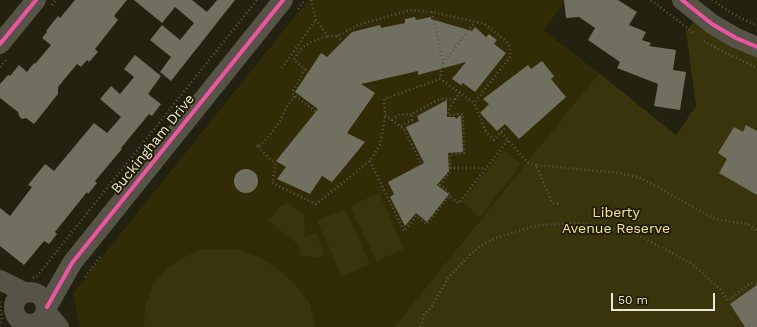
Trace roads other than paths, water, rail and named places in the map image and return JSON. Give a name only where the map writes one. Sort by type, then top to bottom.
[{"type":"street","points":[[0,44],[36,0]]},
{"type":"street","name":"Buckingham Drive","points":[[26,311],[72,263],[283,0]]},
{"type":"street","points":[[682,0],[712,24],[736,38],[757,47]]},
{"type":"street","points":[[0,280],[26,311]]},
{"type":"street","points":[[0,286],[26,311],[59,327]]},
{"type":"park label","name":"Liberty Avenue Reserve","points":[[616,222]]}]
